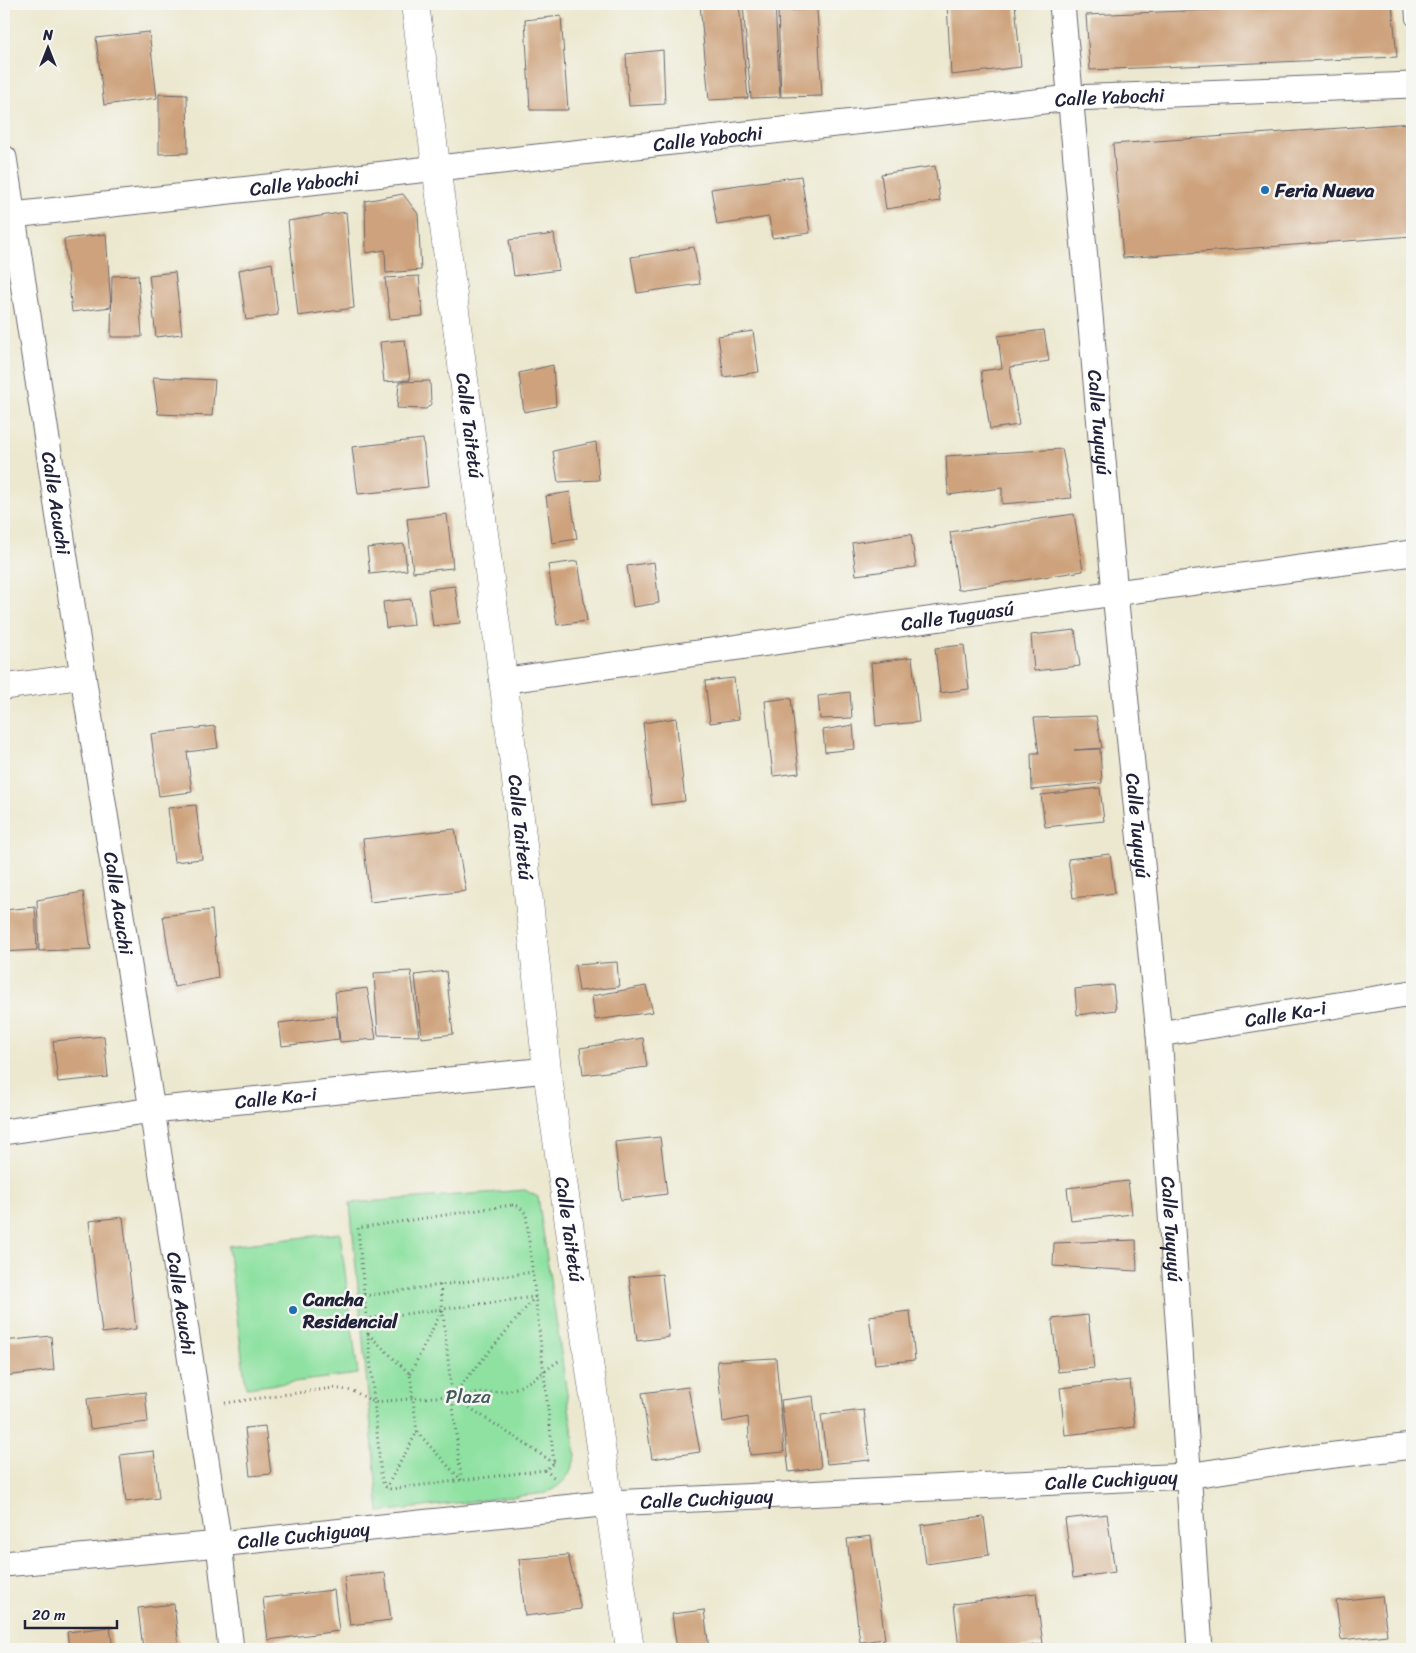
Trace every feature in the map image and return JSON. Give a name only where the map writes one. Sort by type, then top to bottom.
[{"type":"street","name":"Calle Taitetú","points":[[415,4],[515,771],[547,1070],[630,1649]]},
{"type":"street","name":"Calle Tuyuyú","points":[[1062,4],[1115,593],[1158,1034],[1200,1649]]},
{"type":"street","name":"Calle Yabochi","points":[[8,215],[1071,98],[1412,85]]},
{"type":"street","name":"Calle Acuchi","points":[[4,158],[8,215],[152,1110],[219,1544],[231,1649]]},
{"type":"street","name":"Calle Tuguasú","points":[[502,681],[1115,593],[1412,553]]},
{"type":"street","points":[[4,687],[83,676]]},
{"type":"street","name":"Calle Ka-i","points":[[1158,1034],[1412,993]]},
{"type":"street","name":"Calle Ka-i","points":[[4,1132],[152,1110],[547,1070]]},
{"type":"street","name":"Calle Cuchiguay","points":[[4,1564],[610,1504],[1187,1476],[1292,1460],[1412,1446]]},
{"type":"lane","points":[[1411,4],[1412,19]]},
{"type":"path","points":[[503,1206],[519,1206],[526,1214],[554,1463],[545,1470],[391,1489],[386,1488],[381,1475],[358,1228],[503,1206]]},
{"type":"path","points":[[364,1296],[533,1272]]},
{"type":"path","points":[[440,1285],[461,1480]]},
{"type":"path","points":[[366,1319],[536,1297]]},
{"type":"path","points":[[452,1396],[536,1297]]},
{"type":"path","points":[[442,1309],[410,1374],[417,1432],[461,1480]]},
{"type":"path","points":[[368,1333],[410,1374]]},
{"type":"path","points":[[198,1407],[333,1388],[354,1391],[374,1402],[507,1391],[521,1387],[534,1380],[544,1370]]},
{"type":"path","points":[[452,1396],[554,1463]]},
{"type":"path","points":[[386,1488],[417,1432]]},
{"type":"green space","name":"Plaza","points":[[525,1190],[538,1197],[576,1455],[572,1468],[563,1482],[546,1493],[379,1512],[350,1203]]},
{"type":"green space","name":"Cancha Residencial","points":[[340,1233],[358,1374],[246,1388],[228,1246]]},
{"type":"building","points":[[700,4],[739,4],[748,98],[709,100]]},
{"type":"building","points":[[743,4],[775,4],[780,97],[751,98]]},
{"type":"building","points":[[947,4],[1015,4],[1021,67],[951,75]]},
{"type":"building","points":[[1392,4],[1397,57],[1090,70],[1086,15]]},
{"type":"building","points":[[817,9],[822,96],[781,97],[778,11]]},
{"type":"building","points":[[561,16],[568,110],[530,110],[525,20]]},
{"type":"building","points":[[149,32],[157,98],[104,105],[96,38]]},
{"type":"building","points":[[663,50],[665,104],[629,106],[626,54]]},
{"type":"building","points":[[159,94],[187,95],[188,153],[159,154]]},
{"type":"building","name":"Feria Nueva","points":[[1412,123],[1412,236],[1123,258],[1113,144]]},
{"type":"building","points":[[935,166],[940,201],[886,209],[881,174]]},
{"type":"building","points":[[801,176],[810,233],[772,238],[769,217],[717,225],[711,189]]},
{"type":"building","points":[[403,194],[418,214],[421,270],[386,273],[385,250],[366,253],[365,201]]},
{"type":"building","points":[[346,212],[354,308],[298,316],[288,221]]},
{"type":"building","points":[[106,234],[111,307],[72,312],[64,239]]},
{"type":"building","points":[[554,234],[559,270],[514,276],[509,240]]},
{"type":"building","points":[[694,247],[700,284],[637,293],[631,257]]},
{"type":"building","points":[[272,263],[278,315],[246,320],[239,270]]},
{"type":"building","points":[[175,272],[182,334],[156,337],[149,275]]},
{"type":"building","points":[[138,275],[142,337],[111,337],[112,276]]},
{"type":"building","points":[[419,276],[423,316],[390,319],[385,278]]},
{"type":"building","points":[[1044,330],[1049,361],[1010,367],[1019,425],[990,429],[981,371],[1002,368],[998,336]]},
{"type":"building","points":[[753,331],[759,372],[724,377],[718,336]]},
{"type":"building","points":[[405,340],[410,380],[384,382],[380,342]]},
{"type":"building","points":[[553,365],[556,406],[524,412],[519,373]]},
{"type":"building","points":[[153,377],[215,380],[212,416],[158,414]]},
{"type":"building","points":[[430,381],[431,404],[426,409],[397,408],[399,382]]},
{"type":"building","points":[[423,439],[428,487],[358,494],[352,447]]},
{"type":"building","points":[[596,442],[599,480],[558,482],[553,451]]},
{"type":"building","points":[[1062,449],[1072,498],[1002,504],[1002,488],[948,495],[946,456]]},
{"type":"building","points":[[570,492],[577,539],[552,543],[546,496]]},
{"type":"building","points":[[447,514],[453,568],[413,572],[407,519]]},
{"type":"building","points":[[1074,514],[1083,571],[958,590],[950,532]]},
{"type":"building","points":[[911,534],[916,567],[856,575],[852,543]]},
{"type":"building","points":[[404,544],[407,570],[370,574],[367,548]]},
{"type":"building","points":[[578,561],[587,621],[557,625],[548,565]]},
{"type":"building","points":[[654,562],[659,603],[633,607],[627,566]]},
{"type":"building","points":[[455,586],[460,623],[433,626],[428,589]]},
{"type":"building","points":[[411,599],[414,625],[386,628],[383,602]]},
{"type":"building","points":[[1075,630],[1080,666],[1034,671],[1031,635]]},
{"type":"building","points":[[964,645],[969,689],[940,693],[935,648]]},
{"type":"building","points":[[912,657],[919,722],[876,726],[871,663]]},
{"type":"building","points":[[734,678],[739,719],[710,723],[705,681]]},
{"type":"building","points":[[850,692],[852,718],[820,719],[818,696]]},
{"type":"building","points":[[791,698],[799,773],[773,776],[765,701]]},
{"type":"building","points":[[1096,716],[1102,748],[1074,750],[1100,749],[1102,783],[1032,790],[1031,753],[1039,753],[1034,718]]},
{"type":"building","points":[[676,718],[685,801],[652,805],[643,723]]},
{"type":"building","points":[[853,725],[855,749],[825,752],[823,730]]},
{"type":"building","points":[[215,726],[218,748],[187,752],[192,792],[159,796],[151,734]]},
{"type":"building","points":[[1100,788],[1104,821],[1045,827],[1041,795]]},
{"type":"building","points":[[196,805],[202,859],[174,862],[168,808]]},
{"type":"building","points":[[455,829],[466,891],[370,902],[363,839]]},
{"type":"building","points":[[1110,854],[1115,893],[1073,898],[1068,859]]},
{"type":"building","points":[[83,892],[91,949],[39,951],[37,900]]},
{"type":"building","points":[[35,907],[37,950],[4,952],[4,910]]},
{"type":"building","points":[[212,910],[218,978],[174,987],[163,916]]},
{"type":"building","points":[[617,962],[619,987],[579,991],[575,965]]},
{"type":"building","points":[[411,971],[419,1036],[378,1035],[374,973]]},
{"type":"building","points":[[446,971],[453,1034],[422,1038],[415,975]]},
{"type":"building","points":[[1113,985],[1116,1010],[1077,1015],[1075,989]]},
{"type":"building","points":[[646,986],[653,1012],[595,1020],[592,996]]},
{"type":"building","points":[[367,988],[376,1039],[340,1042],[335,992]]},
{"type":"building","points":[[336,1016],[339,1039],[282,1046],[279,1023]]},
{"type":"building","points":[[104,1036],[108,1077],[58,1082],[53,1041]]},
{"type":"building","points":[[643,1038],[647,1067],[583,1075],[580,1048]]},
{"type":"building","points":[[660,1137],[667,1194],[621,1200],[615,1142]]},
{"type":"building","points":[[1128,1181],[1132,1214],[1071,1221],[1067,1188]]},
{"type":"building","points":[[123,1217],[136,1329],[102,1333],[89,1221]]},
{"type":"building","points":[[1136,1240],[1137,1271],[1053,1266],[1054,1243]]},
{"type":"building","points":[[662,1274],[669,1337],[637,1341],[629,1277]]},
{"type":"building","points":[[910,1311],[915,1360],[875,1364],[869,1316]]},
{"type":"building","points":[[1088,1315],[1094,1368],[1058,1372],[1052,1319]]},
{"type":"building","points":[[51,1336],[54,1370],[4,1376],[4,1341]]},
{"type":"building","points":[[776,1358],[784,1452],[750,1455],[748,1417],[723,1422],[717,1361]]},
{"type":"building","points":[[1130,1380],[1135,1427],[1065,1435],[1060,1388]]},
{"type":"building","points":[[688,1387],[700,1452],[652,1459],[642,1393]]},
{"type":"building","points":[[145,1392],[148,1422],[90,1429],[87,1399]]},
{"type":"building","points":[[813,1396],[821,1468],[789,1472],[781,1400]]},
{"type":"building","points":[[864,1410],[870,1460],[827,1464],[821,1415]]},
{"type":"building","points":[[265,1426],[271,1474],[250,1476],[245,1428]]},
{"type":"building","points":[[154,1451],[159,1498],[126,1502],[120,1455]]},
{"type":"building","points":[[1107,1514],[1115,1572],[1073,1578],[1065,1519]]},
{"type":"building","points":[[984,1517],[989,1555],[926,1564],[921,1525]]},
{"type":"building","points":[[871,1536],[885,1639],[860,1642],[847,1539]]},
{"type":"building","points":[[568,1555],[581,1609],[525,1616],[519,1559]]},
{"type":"building","points":[[385,1573],[391,1620],[350,1625],[344,1577]]},
{"type":"building","points":[[334,1590],[339,1631],[268,1640],[263,1598]]},
{"type":"building","points":[[1036,1593],[1043,1644],[1005,1649],[959,1649],[954,1604]]},
{"type":"building","points":[[1382,1596],[1387,1635],[1341,1640],[1336,1601]]},
{"type":"building","points":[[174,1604],[179,1648],[143,1649],[138,1608]]},
{"type":"building","points":[[704,1610],[709,1649],[677,1649],[672,1614]]},
{"type":"building","points":[[110,1627],[113,1649],[69,1649],[67,1632]]},
{"type":"place","name":"Feria Nueva","points":[[1265,190]]},
{"type":"place","name":"Cancha Residencial","points":[[293,1310]]}]
